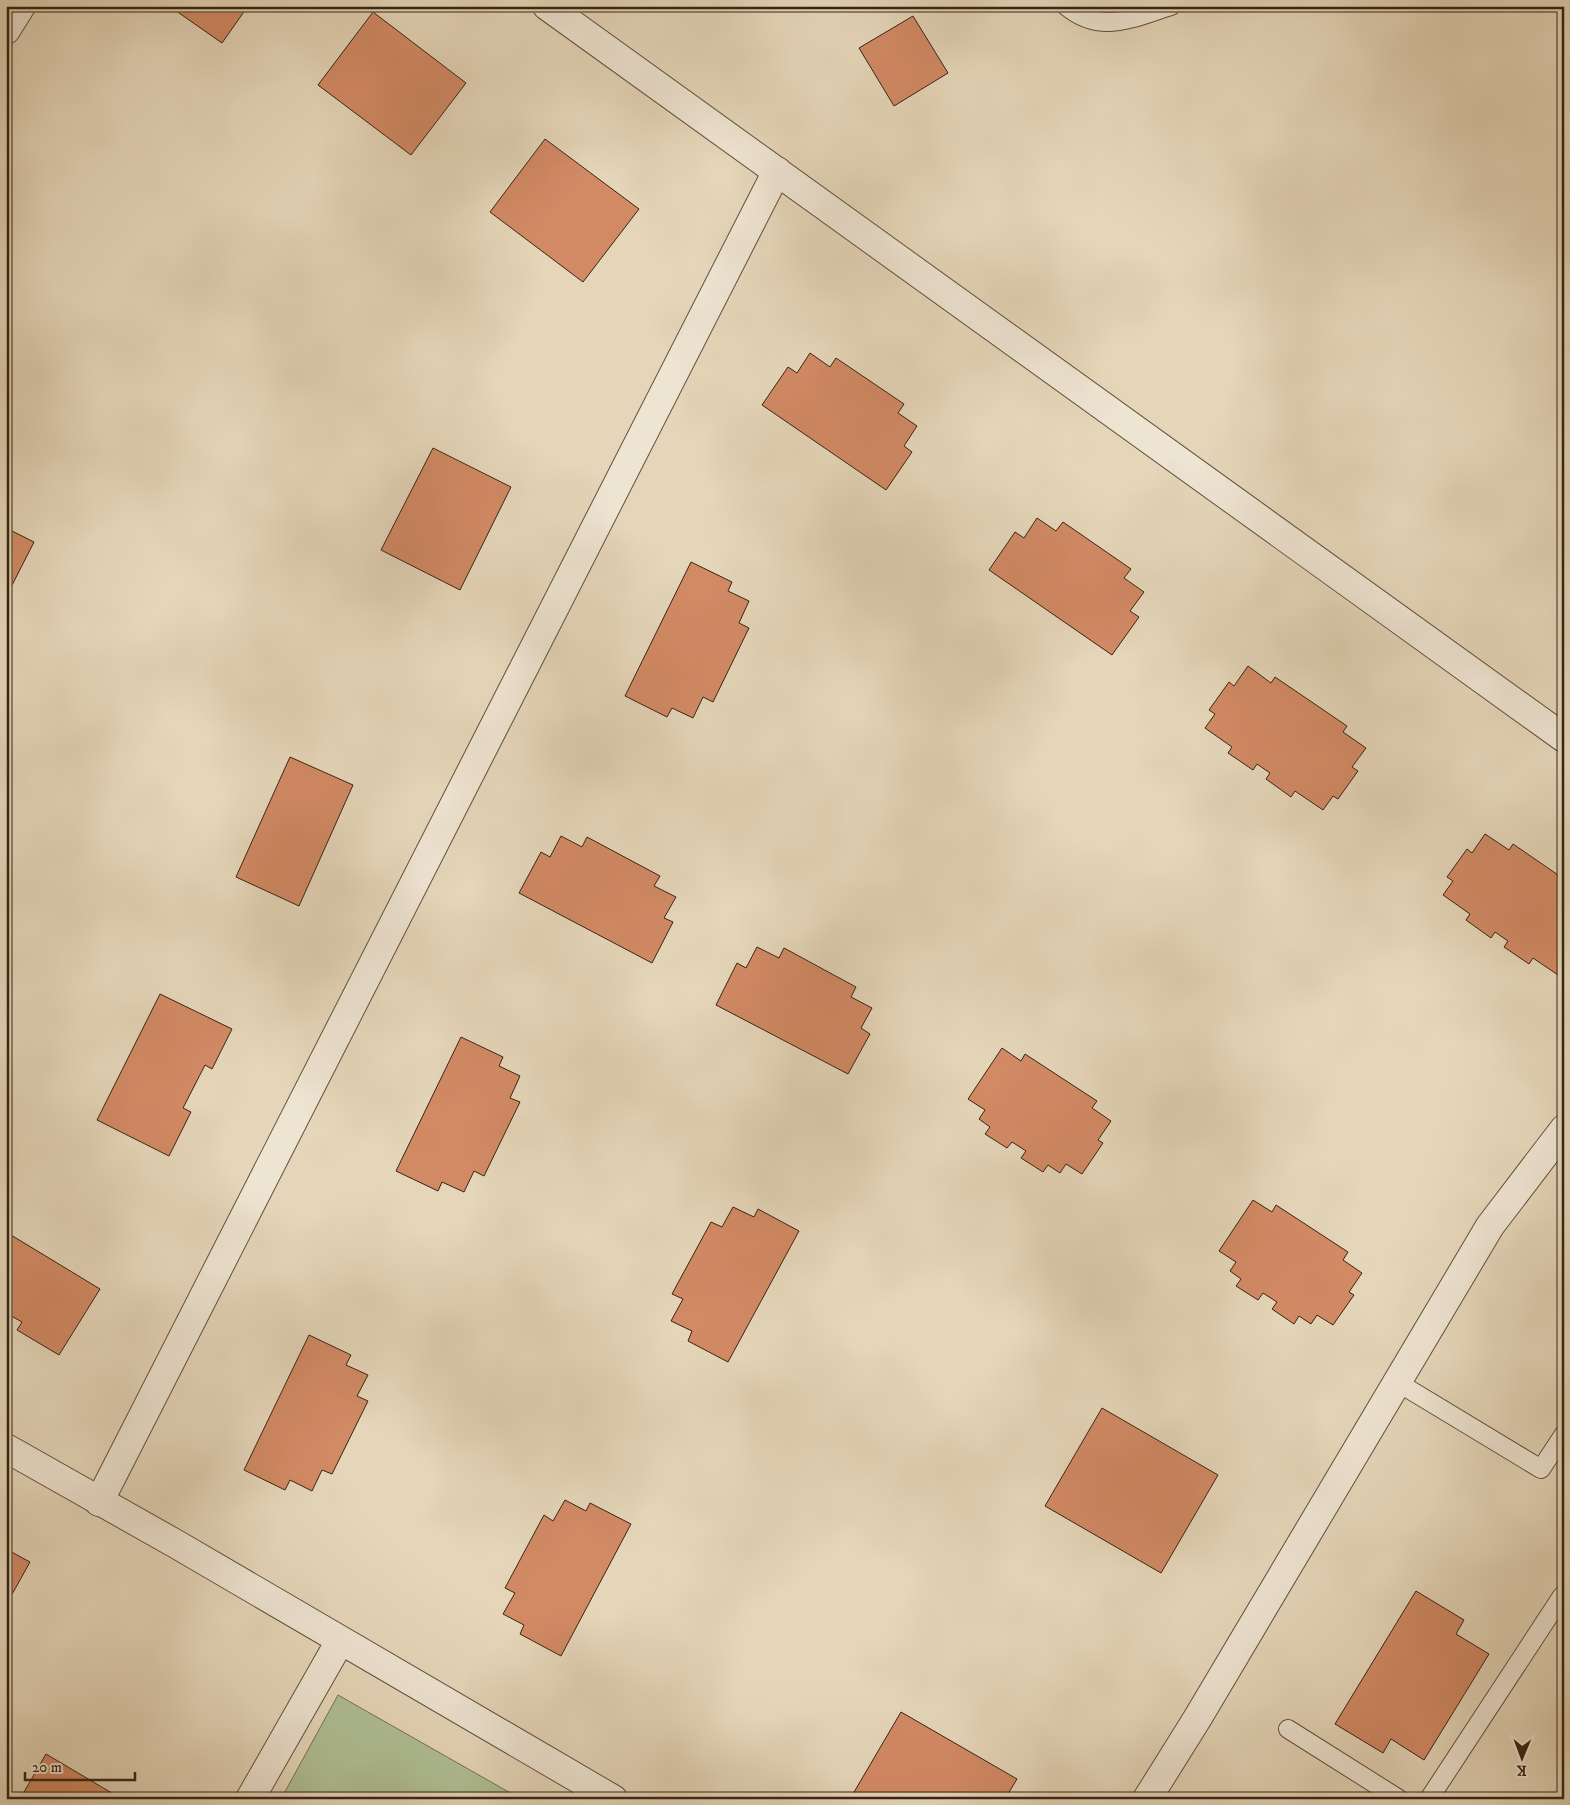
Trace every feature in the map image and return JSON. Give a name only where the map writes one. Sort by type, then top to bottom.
[{"type":"street","points":[[6,30],[21,6]]},
{"type":"street","points":[[547,6],[1564,738]]},
{"type":"street","points":[[99,1502],[777,171]]},
{"type":"street","points":[[1147,1799],[1197,1719],[1490,1226],[1564,1129]]},
{"type":"street","points":[[6,1448],[176,1544],[613,1799]]},
{"type":"street","points":[[250,1799],[340,1641]]},
{"type":"lane","points":[[1066,6],[1074,13],[1092,21],[1116,23],[1171,6]]},
{"type":"lane","points":[[1397,1382],[1540,1469],[1564,1434]]},
{"type":"lane","points":[[1429,1799],[1562,1596]]},
{"type":"lane","points":[[1288,1729],[1399,1799]]},
{"type":"green space","points":[[338,1695],[521,1799],[281,1799]]},
{"type":"building","points":[[169,6],[248,6],[222,43]]},
{"type":"building","points":[[373,12],[466,83],[411,155],[318,85]]},
{"type":"building","points":[[913,16],[948,73],[894,106],[859,48]]},
{"type":"building","points":[[545,139],[639,209],[583,282],[490,212]]},
{"type":"building","points":[[810,353],[830,367],[836,358],[904,404],[898,413],[917,426],[904,446],[912,452],[886,490],[762,405],[788,367],[797,373]]},
{"type":"building","points":[[433,448],[511,487],[460,590],[381,550]]},
{"type":"building","points":[[1037,518],[1056,531],[1063,522],[1131,569],[1124,578],[1144,592],[1130,611],[1139,617],[1112,655],[989,570],[1015,532],[1024,538]]},
{"type":"building","points":[[6,528],[34,542],[6,597]]},
{"type":"building","points":[[691,562],[732,582],[728,591],[749,601],[739,623],[749,628],[713,702],[703,697],[693,718],[672,708],[667,717],[625,696]]},
{"type":"building","points":[[1248,666],[1271,683],[1275,677],[1347,726],[1343,732],[1366,748],[1352,767],[1358,771],[1338,799],[1333,796],[1323,810],[1295,791],[1291,797],[1266,779],[1270,773],[1257,764],[1253,770],[1228,753],[1232,747],[1205,728],[1215,714],[1209,710],[1229,682],[1234,686]]},
{"type":"building","points":[[290,757],[353,785],[299,906],[236,877]]},
{"type":"building","points":[[1485,834],[1509,850],[1513,844],[1564,879],[1564,973],[1561,977],[1533,958],[1529,964],[1504,947],[1508,941],[1495,932],[1491,938],[1466,920],[1470,914],[1443,895],[1453,881],[1447,877],[1467,849],[1472,853]]},
{"type":"building","points":[[561,836],[582,847],[587,837],[660,876],[654,886],[676,897],[664,918],[673,922],[652,963],[519,893],[541,852],[550,857]]},
{"type":"building","points":[[757,947],[779,958],[784,948],[856,987],[851,997],[872,1008],[861,1028],[870,1034],[848,1074],[716,1005],[737,963],[746,968]]},
{"type":"building","points":[[160,994],[232,1029],[212,1069],[205,1065],[183,1108],[191,1112],[169,1156],[97,1120]]},
{"type":"building","points":[[461,1037],[503,1057],[499,1066],[520,1076],[510,1098],[520,1102],[484,1176],[474,1171],[464,1192],[442,1182],[438,1191],[396,1171]]},
{"type":"building","points":[[1002,1048],[1021,1061],[1025,1054],[1097,1101],[1092,1108],[1111,1121],[1098,1140],[1103,1143],[1082,1174],[1066,1164],[1060,1173],[1048,1165],[1043,1172],[1021,1158],[1026,1151],[1012,1142],[1007,1148],[985,1134],[990,1127],[979,1119],[985,1110],[968,1099]]},
{"type":"building","points":[[1253,1200],[1272,1212],[1276,1205],[1348,1252],[1343,1260],[1362,1273],[1349,1292],[1354,1295],[1333,1325],[1317,1315],[1311,1324],[1299,1316],[1294,1324],[1272,1309],[1277,1302],[1263,1293],[1258,1300],[1236,1286],[1241,1279],[1230,1271],[1236,1262],[1219,1251]]},
{"type":"building","points":[[733,1207],[754,1217],[758,1209],[799,1231],[728,1362],[688,1341],[692,1331],[671,1321],[683,1299],[672,1294],[711,1222],[722,1227]]},
{"type":"building","points":[[6,1232],[100,1289],[59,1355],[17,1330],[22,1322],[6,1313]]},
{"type":"building","points":[[309,1335],[351,1355],[346,1365],[368,1375],[357,1396],[368,1401],[332,1474],[322,1470],[312,1491],[290,1480],[285,1490],[244,1470]]},
{"type":"building","points":[[1102,1408],[1218,1475],[1161,1573],[1045,1506]]},
{"type":"building","points":[[565,1500],[586,1511],[590,1503],[631,1524],[561,1656],[520,1634],[524,1625],[503,1614],[515,1593],[505,1588],[544,1515],[553,1521]]},
{"type":"building","points":[[6,1549],[30,1562],[6,1605]]},
{"type":"building","points":[[1416,1591],[1464,1620],[1456,1634],[1489,1654],[1424,1760],[1391,1739],[1383,1753],[1335,1724]]},
{"type":"building","points":[[901,1712],[1017,1779],[1005,1799],[850,1799]]},
{"type":"building","points":[[46,1754],[122,1799],[20,1799]]}]
